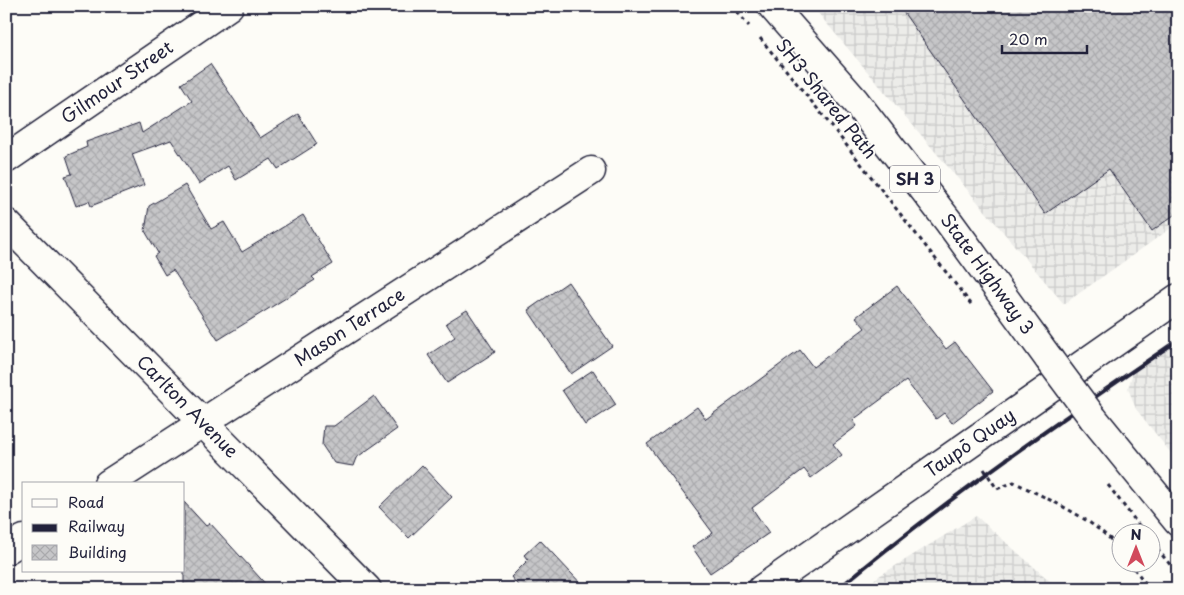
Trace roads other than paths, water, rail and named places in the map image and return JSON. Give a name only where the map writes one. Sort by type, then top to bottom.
[{"type":"main road","name":"Gilmour Street","points":[[6,159],[229,6]]},
{"type":"main road","name":"State Highway 3","points":[[772,6],[854,101],[938,207],[1093,418],[1178,522]]},
{"type":"main road","name":"Mason Terrace","points":[[111,482],[591,171]]},
{"type":"main road","name":"Carlton Avenue","points":[[6,223],[367,589]]},
{"type":"main road","name":"Taupō Quay","points":[[762,589],[1178,298]]},
{"type":"main road","points":[[6,550],[22,540]]},
{"type":"railway","points":[[838,589],[962,491],[1178,340]]}]
